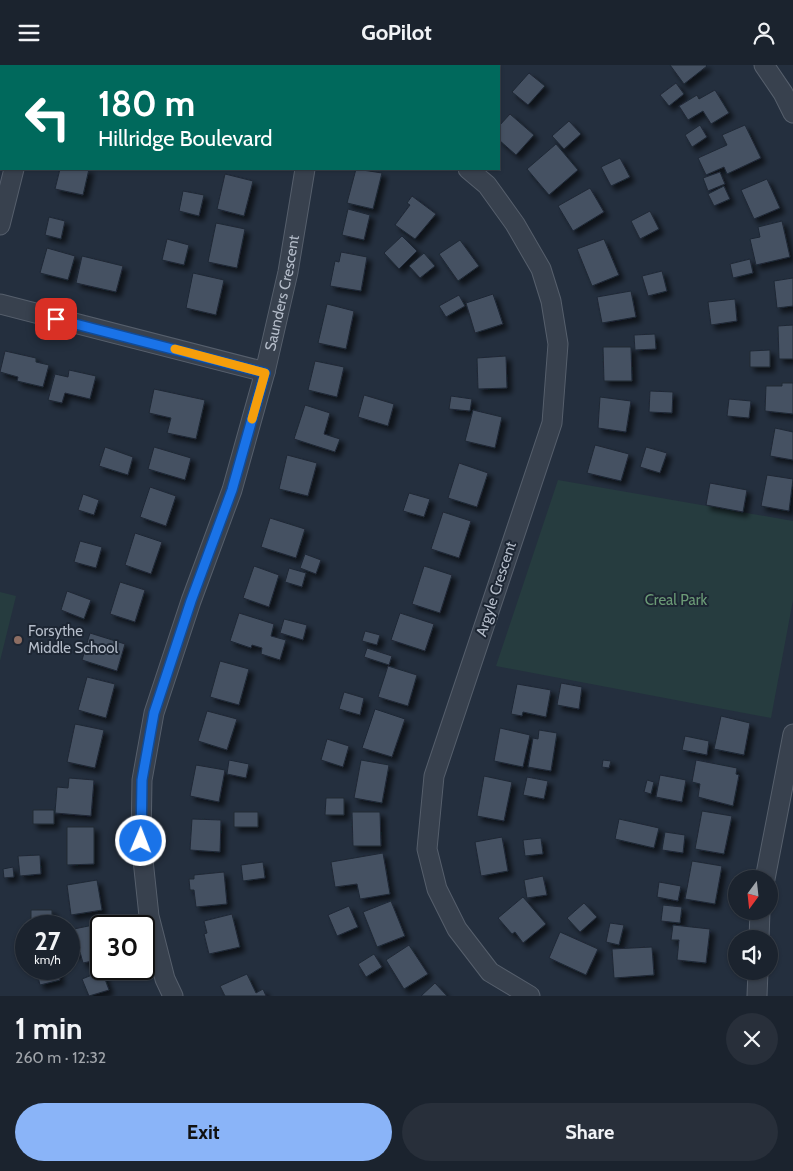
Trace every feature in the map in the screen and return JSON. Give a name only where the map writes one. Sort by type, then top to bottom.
[{"type":"street","points":[[764,65],[783,93],[793,113]]},
{"type":"street","points":[[0,225],[14,170]]},
{"type":"street","name":"Saunders Crescent","points":[[173,996],[166,979],[149,916],[141,841],[142,780],[154,713],[191,601],[232,490],[265,373],[288,272],[305,170]]},
{"type":"street","name":"Argyle Crescent","points":[[469,170],[487,185],[515,224],[541,269],[551,301],[558,353],[552,423],[434,776],[427,849],[437,889],[457,929],[490,972],[530,996]]},
{"type":"street","points":[[0,305],[265,373]]},
{"type":"street","points":[[767,870],[793,734]]},
{"type":"street","points":[[757,996],[758,980]]},
{"type":"green space","name":"Creal Park","points":[[558,480],[793,521],[793,600],[771,718],[496,666]]},
{"type":"green space","points":[[0,592],[16,596],[0,661]]},
{"type":"building","points":[[670,65],[706,65],[707,66],[684,84]]},
{"type":"building","points":[[529,73],[545,86],[528,105],[512,92]]},
{"type":"building","points":[[676,83],[684,94],[669,106],[660,95]]},
{"type":"building","points":[[715,90],[729,113],[711,124],[703,111],[688,120],[679,106],[697,95],[699,99]]},
{"type":"building","points":[[510,114],[534,135],[516,155],[500,141],[500,125]]},
{"type":"building","points":[[569,121],[581,134],[564,149],[552,136]]},
{"type":"building","points":[[700,125],[707,137],[692,147],[685,135]]},
{"type":"building","points":[[745,125],[761,158],[727,174],[724,167],[706,175],[698,158],[727,145],[722,135]]},
{"type":"building","points":[[556,144],[578,170],[549,195],[527,169]]},
{"type":"building","points":[[620,158],[630,177],[611,186],[601,167]]},
{"type":"building","points":[[60,170],[89,170],[83,195],[55,189]]},
{"type":"building","points":[[356,170],[382,173],[373,209],[347,203]]},
{"type":"building","points":[[720,172],[725,184],[708,191],[703,178]]},
{"type":"building","points":[[225,174],[253,181],[244,216],[217,209]]},
{"type":"building","points":[[767,179],[780,208],[754,219],[741,190]]},
{"type":"building","points":[[724,186],[730,199],[714,206],[708,194]]},
{"type":"building","points":[[590,188],[604,212],[573,231],[558,206]]},
{"type":"building","points":[[183,191],[204,195],[199,216],[179,211]]},
{"type":"building","points":[[412,196],[436,214],[415,239],[395,225],[410,205],[407,203]]},
{"type":"building","points":[[348,209],[370,215],[364,240],[342,235]]},
{"type":"building","points":[[650,211],[659,229],[640,239],[631,221]]},
{"type":"building","points":[[49,217],[65,221],[61,239],[45,235]]},
{"type":"building","points":[[782,221],[790,257],[756,265],[750,239],[760,237],[758,227]]},
{"type":"building","points":[[216,223],[245,229],[237,268],[208,262]]},
{"type":"building","points":[[402,236],[417,251],[399,269],[384,253]]},
{"type":"building","points":[[167,239],[189,245],[184,265],[162,260]]},
{"type":"building","points":[[604,239],[619,275],[592,286],[577,249]]},
{"type":"building","points":[[460,240],[479,266],[458,281],[439,254]]},
{"type":"building","points":[[47,248],[75,256],[68,280],[40,273]]},
{"type":"building","points":[[341,252],[367,257],[361,291],[330,286],[335,261],[339,262]]},
{"type":"building","points":[[424,253],[435,266],[420,278],[409,266]]},
{"type":"building","points":[[82,256],[123,266],[116,292],[76,283]]},
{"type":"building","points":[[750,259],[753,273],[733,278],[730,264]]},
{"type":"building","points":[[662,271],[667,291],[648,296],[642,276]]},
{"type":"building","points":[[193,273],[224,280],[216,315],[186,308]]},
{"type":"building","points":[[793,278],[793,306],[777,308],[774,281]]},
{"type":"building","points":[[631,291],[636,317],[602,323],[597,297]]},
{"type":"building","points":[[493,294],[503,324],[475,333],[466,303]]},
{"type":"building","points":[[459,295],[465,306],[446,317],[439,306]]},
{"type":"building","points":[[735,299],[737,321],[711,325],[708,302]]},
{"type":"building","points":[[327,304],[354,311],[346,349],[318,343]]},
{"type":"building","points":[[793,325],[793,359],[779,359],[778,326]]},
{"type":"building","points":[[655,334],[656,349],[635,350],[634,335]]},
{"type":"building","points":[[603,347],[631,347],[632,381],[604,381]]},
{"type":"building","points":[[770,350],[770,367],[750,367],[750,351]]},
{"type":"building","points":[[5,351],[36,358],[36,362],[49,365],[43,387],[17,381],[18,377],[0,372]]},
{"type":"building","points":[[506,356],[507,388],[478,389],[477,358]]},
{"type":"building","points":[[315,361],[344,367],[337,397],[308,390]]},
{"type":"building","points":[[69,370],[96,376],[90,399],[65,393],[62,403],[48,400],[55,374],[68,377]]},
{"type":"building","points":[[782,383],[793,383],[793,414],[765,411],[766,386],[782,386]]},
{"type":"building","points":[[154,389],[205,400],[196,439],[167,433],[171,418],[149,413]]},
{"type":"building","points":[[650,391],[673,392],[672,413],[649,412]]},
{"type":"building","points":[[364,395],[394,404],[388,426],[358,417]]},
{"type":"building","points":[[451,396],[472,399],[470,411],[449,409]]},
{"type":"building","points":[[600,397],[631,401],[626,432],[598,428]]},
{"type":"building","points":[[729,399],[751,401],[749,418],[727,416]]},
{"type":"building","points":[[305,405],[330,413],[324,434],[340,439],[335,452],[294,439]]},
{"type":"building","points":[[473,410],[502,417],[495,448],[465,441]]},
{"type":"building","points":[[775,428],[793,432],[793,460],[770,456]]},
{"type":"building","points":[[595,445],[629,454],[621,481],[587,473]]},
{"type":"building","points":[[105,447],[133,457],[128,475],[99,466]]},
{"type":"building","points":[[154,447],[191,458],[185,480],[148,469]]},
{"type":"building","points":[[646,447],[667,453],[660,473],[640,467]]},
{"type":"building","points":[[287,455],[317,463],[308,496],[279,489]]},
{"type":"building","points":[[459,463],[488,473],[477,507],[448,498]]},
{"type":"building","points":[[767,475],[793,479],[789,511],[761,506]]},
{"type":"building","points":[[710,483],[747,490],[743,512],[706,505]]},
{"type":"building","points":[[150,487],[176,496],[166,526],[140,517]]},
{"type":"building","points":[[409,493],[430,499],[424,517],[403,511]]},
{"type":"building","points":[[83,494],[99,500],[94,515],[78,510]]},
{"type":"building","points":[[443,512],[471,521],[459,558],[431,549]]},
{"type":"building","points":[[270,518],[305,529],[296,558],[261,547]]},
{"type":"building","points":[[135,533],[162,542],[151,574],[125,565]]},
{"type":"building","points":[[80,541],[102,547],[96,568],[74,562]]},
{"type":"building","points":[[305,554],[321,560],[316,574],[300,568]]},
{"type":"building","points":[[254,566],[279,575],[269,607],[243,598]]},
{"type":"building","points":[[424,566],[452,575],[440,613],[412,604]]},
{"type":"building","points":[[289,568],[306,573],[302,587],[285,582]]},
{"type":"building","points":[[120,582],[145,590],[135,622],[110,614]]},
{"type":"building","points":[[67,591],[91,600],[84,619],[61,610]]},
{"type":"building","points":[[239,613],[274,624],[271,636],[286,640],[280,660],[261,654],[262,648],[252,645],[251,648],[230,641]]},
{"type":"building","points":[[400,613],[434,624],[425,651],[391,640]]},
{"type":"building","points":[[284,619],[307,625],[303,640],[280,633]]},
{"type":"building","points":[[365,631],[380,635],[377,645],[362,641]]},
{"type":"building","points":[[90,633],[125,644],[117,671],[82,660]]},
{"type":"building","points":[[367,648],[392,656],[389,665],[364,657]]},
{"type":"building","points":[[220,661],[249,669],[239,705],[210,697]]},
{"type":"building","points":[[388,666],[417,675],[408,706],[378,697]]},
{"type":"building","points":[[87,677],[115,684],[106,718],[78,710]]},
{"type":"building","points":[[561,683],[582,687],[579,709],[557,705]]},
{"type":"building","points":[[517,684],[551,690],[546,717],[523,712],[522,716],[511,714]]},
{"type":"building","points":[[344,692],[364,698],[360,715],[339,709]]},
{"type":"building","points":[[375,709],[405,719],[392,757],[362,748]]},
{"type":"building","points":[[207,711],[237,719],[227,750],[198,741]]},
{"type":"building","points":[[721,716],[750,723],[744,755],[714,749]]},
{"type":"building","points":[[75,724],[104,730],[95,768],[67,762]]},
{"type":"building","points":[[500,728],[530,735],[523,767],[494,761]]},
{"type":"building","points":[[539,730],[557,733],[551,771],[528,767],[533,738],[538,739]]},
{"type":"building","points":[[685,736],[709,741],[707,755],[682,750]]},
{"type":"building","points":[[327,739],[349,746],[343,767],[321,760]]},
{"type":"building","points":[[229,760],[249,764],[246,778],[227,774]]},
{"type":"building","points":[[361,760],[389,765],[382,803],[354,798]]},
{"type":"building","points":[[603,760],[611,761],[609,768],[602,767]]},
{"type":"building","points":[[696,760],[737,768],[736,774],[739,775],[733,806],[698,797],[700,784],[692,782]]},
{"type":"building","points":[[196,765],[225,770],[219,802],[190,796]]},
{"type":"building","points":[[660,775],[686,780],[682,802],[656,797]]},
{"type":"building","points":[[484,776],[512,782],[504,821],[477,816]]},
{"type":"building","points":[[527,777],[548,781],[544,799],[523,795]]},
{"type":"building","points":[[69,778],[94,780],[91,816],[55,813],[57,787],[68,788]]},
{"type":"building","points":[[647,780],[654,782],[651,794],[644,792]]},
{"type":"building","points":[[326,798],[344,798],[344,815],[325,815]]},
{"type":"building","points":[[33,810],[54,810],[54,824],[33,824]]},
{"type":"building","points":[[702,811],[732,816],[724,854],[695,849]]},
{"type":"building","points":[[234,812],[258,812],[258,827],[234,827]]},
{"type":"building","points":[[352,812],[380,812],[381,846],[353,846]]},
{"type":"building","points":[[192,819],[221,820],[220,852],[190,850]]},
{"type":"building","points":[[619,819],[659,828],[654,848],[615,839]]},
{"type":"building","points":[[67,827],[94,827],[94,864],[67,865]]},
{"type":"building","points":[[665,832],[685,835],[683,853],[662,850]]},
{"type":"building","points":[[502,837],[508,871],[481,876],[475,842]]},
{"type":"building","points":[[541,838],[543,854],[525,856],[523,840]]},
{"type":"building","points":[[383,853],[390,894],[360,899],[357,884],[335,887],[331,862]]},
{"type":"building","points":[[40,855],[41,874],[20,876],[18,856]]},
{"type":"building","points":[[692,861],[722,866],[715,904],[685,899]]},
{"type":"building","points":[[263,862],[265,878],[243,881],[241,865]]},
{"type":"building","points":[[13,867],[14,877],[4,878],[3,869]]},
{"type":"building","points":[[224,872],[227,904],[196,907],[194,890],[190,890],[189,879],[194,879],[194,875]]},
{"type":"building","points":[[543,876],[547,895],[527,898],[524,880]]},
{"type":"building","points":[[97,880],[102,910],[71,915],[67,885]]},
{"type":"building","points":[[659,882],[681,886],[678,901],[657,897]]},
{"type":"building","points":[[523,897],[546,924],[523,943],[515,932],[512,934],[498,918]]},
{"type":"building","points":[[391,901],[405,936],[377,947],[363,912]]},
{"type":"building","points":[[584,903],[597,917],[580,932],[567,918]]},
{"type":"building","points":[[663,905],[682,907],[680,923],[661,921]]},
{"type":"building","points":[[349,906],[358,927],[337,936],[328,915]]},
{"type":"building","points":[[31,910],[52,910],[52,915],[31,915]]},
{"type":"building","points":[[232,914],[240,947],[209,954],[204,934],[207,933],[204,921]]},
{"type":"building","points":[[610,923],[624,925],[619,945],[606,942]]},
{"type":"building","points":[[673,925],[710,929],[706,963],[677,960],[679,940],[671,940]]},
{"type":"building","points":[[90,926],[90,961],[83,963],[80,952],[80,928]]},
{"type":"building","points":[[560,932],[598,949],[586,975],[549,958]]},
{"type":"building","points":[[409,945],[428,974],[404,989],[386,960]]},
{"type":"building","points":[[652,947],[654,975],[614,978],[612,949]]},
{"type":"building","points":[[374,954],[382,967],[366,977],[358,964]]},
{"type":"building","points":[[247,974],[256,993],[263,989],[266,996],[225,996],[220,986]]},
{"type":"building","points":[[90,976],[90,980],[105,980],[109,990],[89,996],[82,979]]},
{"type":"building","points":[[39,980],[60,980],[40,985]]},
{"type":"building","points":[[435,983],[447,996],[421,996]]},
{"type":"slow traffic","points":[[175,349],[265,373],[252,419]]},
{"type":"place","name":"Forsythe Middle School","points":[[18,640]]},
{"type":"route","points":[[56,319],[265,373],[232,490],[191,601],[154,713],[142,780],[141,841]]}]
